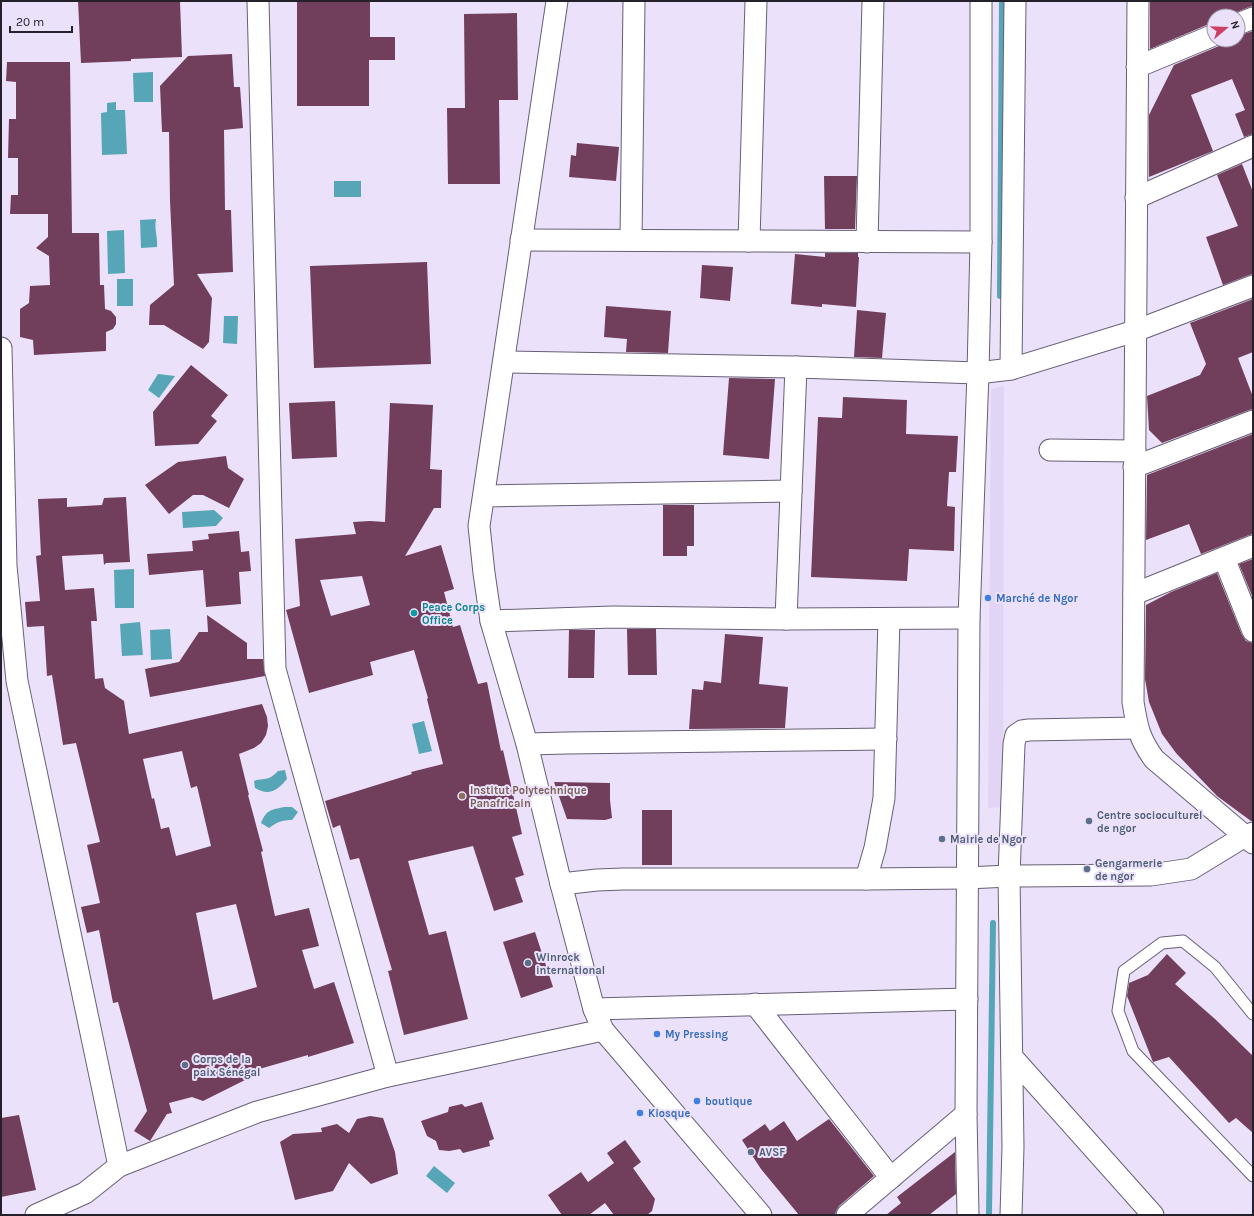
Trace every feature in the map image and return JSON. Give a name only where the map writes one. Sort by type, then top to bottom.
[{"type":"street","points":[[258,1],[275,669],[388,1076]]},
{"type":"street","points":[[557,1],[479,526],[491,621],[527,744],[561,884],[594,1009],[603,1030],[761,1215]]},
{"type":"street","points":[[631,240],[634,1]]},
{"type":"street","points":[[749,241],[756,1]]},
{"type":"street","points":[[867,242],[874,1]]},
{"type":"street","points":[[968,1215],[966,1114],[968,618],[978,373],[981,242],[981,1]]},
{"type":"street","points":[[1010,369],[1015,1]]},
{"type":"street","points":[[561,884],[623,879],[866,879],[1151,875],[1190,869],[1250,837],[1154,759],[1144,745],[1138,728],[1133,702],[1138,1]]},
{"type":"street","points":[[1137,67],[1206,38]]},
{"type":"street","points":[[1136,198],[1253,146]]},
{"type":"street","points":[[521,240],[981,242]]},
{"type":"street","points":[[504,362],[978,373],[1010,369],[1135,331],[1253,286]]},
{"type":"street","points":[[1,348],[6,566],[17,681],[119,1166]]},
{"type":"street","points":[[786,619],[796,368]]},
{"type":"street","points":[[1050,450],[1135,459],[1253,421]]},
{"type":"street","points":[[484,496],[791,491]]},
{"type":"street","points":[[1134,594],[1253,546]]},
{"type":"street","points":[[1224,558],[1253,631]]},
{"type":"street","points":[[491,621],[613,617],[786,619],[968,618]]},
{"type":"street","points":[[866,879],[875,848],[884,798],[889,619]]},
{"type":"street","points":[[1011,1215],[1013,1147],[1009,876],[1014,744],[1016,735],[1022,731],[1029,730],[1138,728]]},
{"type":"street","points":[[527,744],[886,739]]},
{"type":"street","points":[[594,1009],[967,998]]},
{"type":"street","points":[[755,1004],[890,1178]]},
{"type":"street","points":[[36,1215],[85,1193],[119,1166],[257,1112],[388,1076],[603,1030]]},
{"type":"street","points":[[1012,1057],[1153,1215]]},
{"type":"street","points":[[847,1215],[966,1114]]},
{"type":"lane","points":[[1253,1014],[1215,967],[1182,941],[1162,943],[1124,971],[1118,1011],[1133,1051],[1253,1176]]},
{"type":"shaded area","points":[[1004,386],[1003,807],[988,808],[991,389]]},
{"type":"water","points":[[153,72],[153,102],[134,102],[133,73]]},
{"type":"water","points":[[116,102],[116,110],[125,110],[127,154],[102,155],[101,113],[107,112],[107,103]]},
{"type":"water","points":[[334,181],[361,181],[361,197],[334,197]]},
{"type":"water","points":[[156,219],[155,227],[157,247],[141,248],[140,220]]},
{"type":"water","points":[[124,230],[125,273],[108,274],[107,231]]},
{"type":"water","points":[[117,279],[133,279],[133,306],[117,306]]},
{"type":"water","points":[[224,316],[238,316],[237,344],[223,343]]},
{"type":"water","points":[[158,374],[175,376],[159,398],[148,390]]},
{"type":"water","points":[[214,510],[223,518],[216,526],[183,528],[182,512]]},
{"type":"water","points":[[134,569],[134,608],[115,608],[114,570]]},
{"type":"water","points":[[140,622],[143,655],[122,656],[120,624]]},
{"type":"water","points":[[170,629],[172,659],[151,660],[150,630]]},
{"type":"water","points":[[424,721],[432,751],[419,754],[412,724]]},
{"type":"water","points":[[285,770],[287,779],[280,787],[269,792],[264,792],[255,788],[254,781],[268,778],[278,771]]},
{"type":"water","points":[[284,807],[292,807],[298,812],[292,820],[285,820],[269,828],[261,823],[267,813]]},
{"type":"water","points":[[434,1166],[455,1183],[447,1193],[426,1176]]},
{"type":"building","points":[[78,1],[180,1],[182,57],[81,63]]},
{"type":"building","points":[[297,1],[370,1],[370,37],[395,37],[395,60],[369,60],[369,106],[297,106]]},
{"type":"building","points":[[1150,1],[1253,1],[1253,6],[1246,8],[1206,8],[1206,25],[1150,49]]},
{"type":"building","points":[[517,13],[518,100],[499,100],[500,184],[448,184],[447,108],[465,108],[464,14]]},
{"type":"building","points":[[1253,31],[1253,134],[1244,137],[1235,114],[1245,110],[1232,79],[1191,95],[1213,151],[1149,177],[1149,115],[1174,65],[1214,48],[1246,48],[1246,33]]},
{"type":"building","points":[[232,54],[234,87],[240,87],[243,128],[224,130],[225,210],[231,210],[233,272],[197,274],[212,298],[209,342],[203,349],[164,325],[149,325],[150,305],[174,285],[170,201],[169,132],[162,132],[160,86],[188,56]]},
{"type":"building","points":[[7,62],[70,62],[72,233],[99,233],[100,285],[104,285],[105,309],[111,311],[116,317],[116,324],[113,329],[106,332],[106,351],[34,355],[33,340],[20,337],[20,309],[29,303],[30,286],[50,285],[49,256],[36,248],[48,237],[48,214],[10,214],[11,195],[18,195],[18,158],[8,158],[9,119],[16,119],[16,82],[6,81]]},
{"type":"building","points":[[577,143],[619,147],[616,181],[569,177],[571,155],[576,156]]},
{"type":"building","points":[[1242,164],[1253,192],[1253,274],[1223,285],[1206,237],[1238,226],[1217,175]]},
{"type":"building","points":[[824,176],[857,176],[855,229],[825,229]]},
{"type":"building","points":[[825,253],[858,253],[856,307],[822,304],[822,307],[791,304],[795,254],[825,257]]},
{"type":"building","points":[[427,262],[431,364],[314,368],[310,266]]},
{"type":"building","points":[[702,265],[733,267],[730,301],[700,298]]},
{"type":"building","points":[[1253,299],[1253,352],[1238,358],[1253,397],[1253,409],[1162,443],[1149,430],[1147,396],[1200,375],[1206,364],[1190,323]]},
{"type":"building","points":[[606,306],[671,311],[668,353],[626,352],[627,339],[604,337]]},
{"type":"building","points":[[857,310],[886,313],[882,358],[854,357]]},
{"type":"building","points":[[191,365],[228,395],[211,416],[217,421],[198,444],[155,446],[153,412]]},
{"type":"building","points":[[729,378],[775,379],[769,459],[723,455]]},
{"type":"building","points":[[843,397],[907,400],[906,434],[958,436],[956,472],[949,472],[947,506],[955,507],[954,551],[909,549],[907,581],[811,577],[818,417],[842,418]]},
{"type":"building","points":[[335,401],[337,457],[292,459],[289,403]]},
{"type":"building","points":[[390,403],[433,405],[430,469],[442,470],[441,508],[434,508],[405,556],[441,545],[454,589],[444,592],[453,627],[460,625],[478,684],[487,682],[501,751],[503,750],[522,834],[512,837],[524,875],[515,878],[523,902],[494,911],[473,846],[408,861],[429,935],[446,931],[468,1019],[404,1035],[388,971],[392,970],[359,858],[350,860],[340,825],[333,828],[325,801],[412,774],[411,772],[443,764],[428,698],[414,650],[370,662],[373,675],[309,693],[286,610],[300,606],[295,539],[356,534],[353,522],[385,522]],"holes":[[[362,576],[370,605],[331,616],[320,580]]]},
{"type":"building","points":[[1253,434],[1253,534],[1201,554],[1189,524],[1146,540],[1147,475]]},
{"type":"building","points":[[226,456],[228,468],[244,479],[229,508],[203,495],[193,495],[169,514],[145,485],[178,462]]},
{"type":"building","points":[[126,497],[130,562],[106,563],[104,565],[103,554],[62,556],[65,590],[94,588],[97,621],[91,621],[95,679],[103,678],[105,688],[124,701],[129,734],[262,704],[267,717],[268,726],[266,735],[261,743],[254,748],[239,754],[263,851],[261,852],[275,916],[309,908],[319,946],[302,950],[314,989],[334,982],[354,1043],[308,1057],[308,1055],[245,1073],[247,1079],[203,1101],[192,1097],[169,1103],[172,1113],[167,1114],[150,1141],[134,1131],[147,1111],[118,1002],[113,1003],[99,930],[87,933],[81,907],[100,903],[87,845],[100,842],[76,743],[63,745],[52,675],[47,676],[44,626],[27,627],[25,602],[40,601],[36,556],[41,555],[38,499],[67,498],[67,507],[102,505],[104,498]],"holes":[[[182,751],[191,788],[197,786],[211,846],[176,856],[169,827],[161,829],[154,798],[152,799],[143,759]],[[236,904],[257,987],[213,1000],[196,913]]]},
{"type":"building","points":[[663,505],[694,505],[694,546],[687,546],[687,556],[663,556]]},
{"type":"building","points":[[239,531],[241,552],[249,551],[251,571],[239,572],[241,604],[206,607],[203,570],[149,575],[147,554],[193,551],[192,541],[209,539],[208,534]]},
{"type":"building","points":[[1253,559],[1253,598],[1239,564]]},
{"type":"building","points":[[1217,573],[1242,635],[1246,641],[1253,643],[1253,821],[1217,796],[1176,753],[1162,734],[1149,702],[1145,679],[1146,605],[1171,592]]},
{"type":"building","points":[[207,615],[247,643],[247,659],[263,659],[265,676],[150,697],[145,669],[179,662],[199,632],[208,632]]},
{"type":"building","points":[[627,629],[656,629],[657,675],[628,675]]},
{"type":"building","points":[[569,630],[595,630],[594,678],[568,678]]},
{"type":"building","points":[[725,634],[763,637],[759,684],[788,687],[785,728],[689,729],[692,689],[703,690],[704,681],[721,683]]},
{"type":"building","points":[[554,782],[610,783],[612,818],[605,820],[567,819]]},
{"type":"building","points":[[642,810],[672,810],[672,865],[642,865]]},
{"type":"building","points":[[535,932],[553,987],[521,998],[503,942]]},
{"type":"building","points":[[1167,954],[1186,973],[1175,984],[1215,1019],[1253,1056],[1253,1133],[1236,1118],[1229,1123],[1169,1057],[1153,1062],[1127,996],[1129,983],[1148,975]]},
{"type":"building","points":[[482,1102],[494,1139],[489,1141],[490,1146],[463,1153],[460,1149],[449,1151],[439,1150],[436,1141],[427,1136],[421,1121],[448,1112],[449,1107],[462,1104],[465,1107]]},
{"type":"building","points":[[19,1115],[36,1190],[1,1197],[1,1118]]},
{"type":"building","points":[[370,1116],[383,1118],[395,1152],[398,1174],[371,1184],[349,1163],[333,1191],[295,1200],[280,1142],[293,1134],[322,1132],[321,1128],[337,1124],[349,1133],[357,1119]]},
{"type":"building","points":[[829,1119],[874,1176],[839,1206],[835,1215],[799,1215],[761,1169],[742,1140],[765,1124],[770,1131],[784,1121],[797,1141]]},
{"type":"building","points":[[625,1140],[641,1162],[633,1168],[655,1199],[652,1211],[647,1215],[614,1215],[605,1203],[589,1215],[562,1215],[548,1195],[581,1172],[588,1182],[614,1163],[607,1153]]},
{"type":"building","points":[[955,1152],[956,1194],[929,1215],[886,1215],[901,1203],[897,1197]]},
{"type":"waterway","points":[[1000,296],[1002,1]]},
{"type":"waterway","points":[[989,1215],[993,923]]},
{"type":"place","name":"Marché de Ngor","points":[[988,598]]},
{"type":"place","name":"Peace Corps Office","points":[[414,613]]},
{"type":"place","name":"Institut Polytechnique Panafricain","points":[[462,796]]},
{"type":"place","name":"Centre socioculturel de ngor","points":[[1089,821]]},
{"type":"place","name":"Mairie de Ngor","points":[[942,839]]},
{"type":"place","name":"Gengarmerie de ngor","points":[[1087,869]]},
{"type":"place","name":"Winrock international","points":[[528,963]]},
{"type":"place","name":"My Pressing","points":[[657,1034]]},
{"type":"place","name":"Corps de la paix Sénégal","points":[[185,1065]]},
{"type":"place","name":"boutique","points":[[697,1101]]},
{"type":"place","name":"Kiosque","points":[[640,1113]]},
{"type":"place","name":"AVSF","points":[[751,1152]]}]
